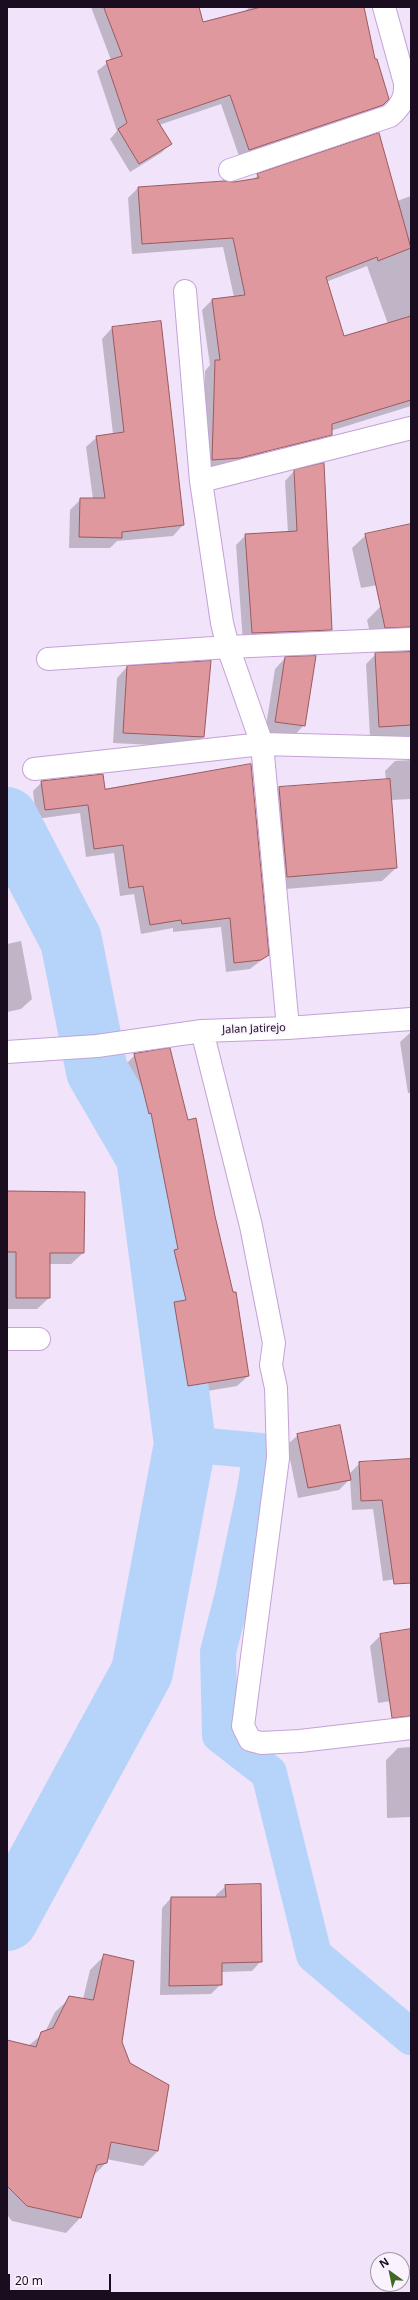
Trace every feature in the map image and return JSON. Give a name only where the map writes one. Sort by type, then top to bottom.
[{"type":"street","points":[[230,170],[390,116],[401,106],[408,82],[384,7]]},
{"type":"street","points":[[185,291],[201,481],[222,623],[228,647],[262,744],[288,1028]]},
{"type":"street","points":[[201,481],[411,428]]},
{"type":"street","points":[[48,659],[228,647],[411,640]]},
{"type":"street","points":[[34,769],[262,744],[411,748]]},
{"type":"street","name":"Jalan Jatirejo","points":[[7,1052],[97,1046],[202,1031],[288,1028],[411,1019]]},
{"type":"street","points":[[202,1031],[251,1226],[274,1343],[270,1366],[276,1388],[278,1458],[243,1726],[250,1740],[261,1743],[300,1741],[411,1728]]},
{"type":"street","points":[[7,1339],[39,1338]]},
{"type":"building","points":[[104,7],[199,7],[203,22],[261,7],[364,7],[375,59],[377,59],[389,99],[383,105],[249,150],[230,95],[157,120],[172,144],[139,164],[118,129],[127,123],[106,61],[122,56]]},
{"type":"building","points":[[379,133],[411,248],[378,261],[377,257],[326,277],[344,336],[411,316],[411,400],[332,424],[332,435],[240,458],[212,460],[215,360],[220,360],[212,299],[245,295],[233,238],[142,244],[138,187],[224,181],[234,182],[259,178],[257,174]]},
{"type":"building","points":[[161,321],[184,525],[122,532],[122,538],[79,537],[80,498],[105,498],[96,436],[124,432],[112,327]]},
{"type":"building","points":[[324,463],[332,630],[252,633],[245,534],[297,531],[294,470]]},
{"type":"building","points":[[411,524],[411,627],[385,628],[365,534]]},
{"type":"building","points":[[411,652],[411,725],[379,727],[375,653]]},
{"type":"building","points":[[316,656],[305,726],[275,722],[285,657]]},
{"type":"building","points":[[211,661],[204,737],[123,733],[127,666]]},
{"type":"building","points":[[251,764],[269,955],[261,960],[234,963],[230,918],[182,924],[181,920],[150,925],[143,886],[129,888],[123,845],[94,849],[88,805],[45,810],[41,781],[103,774],[105,789]]},
{"type":"building","points":[[390,779],[397,868],[287,877],[279,787]]},
{"type":"building","points":[[170,1048],[188,1120],[196,1118],[215,1216],[233,1292],[236,1292],[249,1376],[188,1386],[174,1302],[186,1300],[174,1250],[178,1249],[151,1113],[149,1114],[134,1054]]},
{"type":"building","points":[[7,1191],[85,1192],[84,1253],[50,1253],[50,1298],[16,1298],[16,1252],[7,1252]]},
{"type":"building","points":[[340,1425],[351,1480],[308,1488],[297,1434]]},
{"type":"building","points":[[411,1459],[411,1583],[394,1584],[382,1500],[361,1501],[359,1462]]},
{"type":"building","points":[[411,1629],[411,1716],[392,1718],[380,1634]]},
{"type":"building","points":[[261,1884],[262,1962],[222,1963],[222,1985],[169,1986],[171,1897],[226,1897],[225,1885]]},
{"type":"building","points":[[104,1954],[134,1961],[122,2042],[130,2063],[169,2085],[158,2151],[111,2142],[107,2163],[97,2165],[81,2218],[27,2206],[7,2186],[7,2040],[36,2047],[41,2032],[53,2028],[69,1996],[93,2000]]},
{"type":"waterway","points":[[7,818],[71,940],[97,1071],[147,1157],[185,1444],[142,1672],[7,1920]]},
{"type":"waterway","points":[[185,1444],[261,1451],[255,1490],[233,1594],[218,1652],[220,1735],[269,1773],[314,1955],[411,2037]]}]
